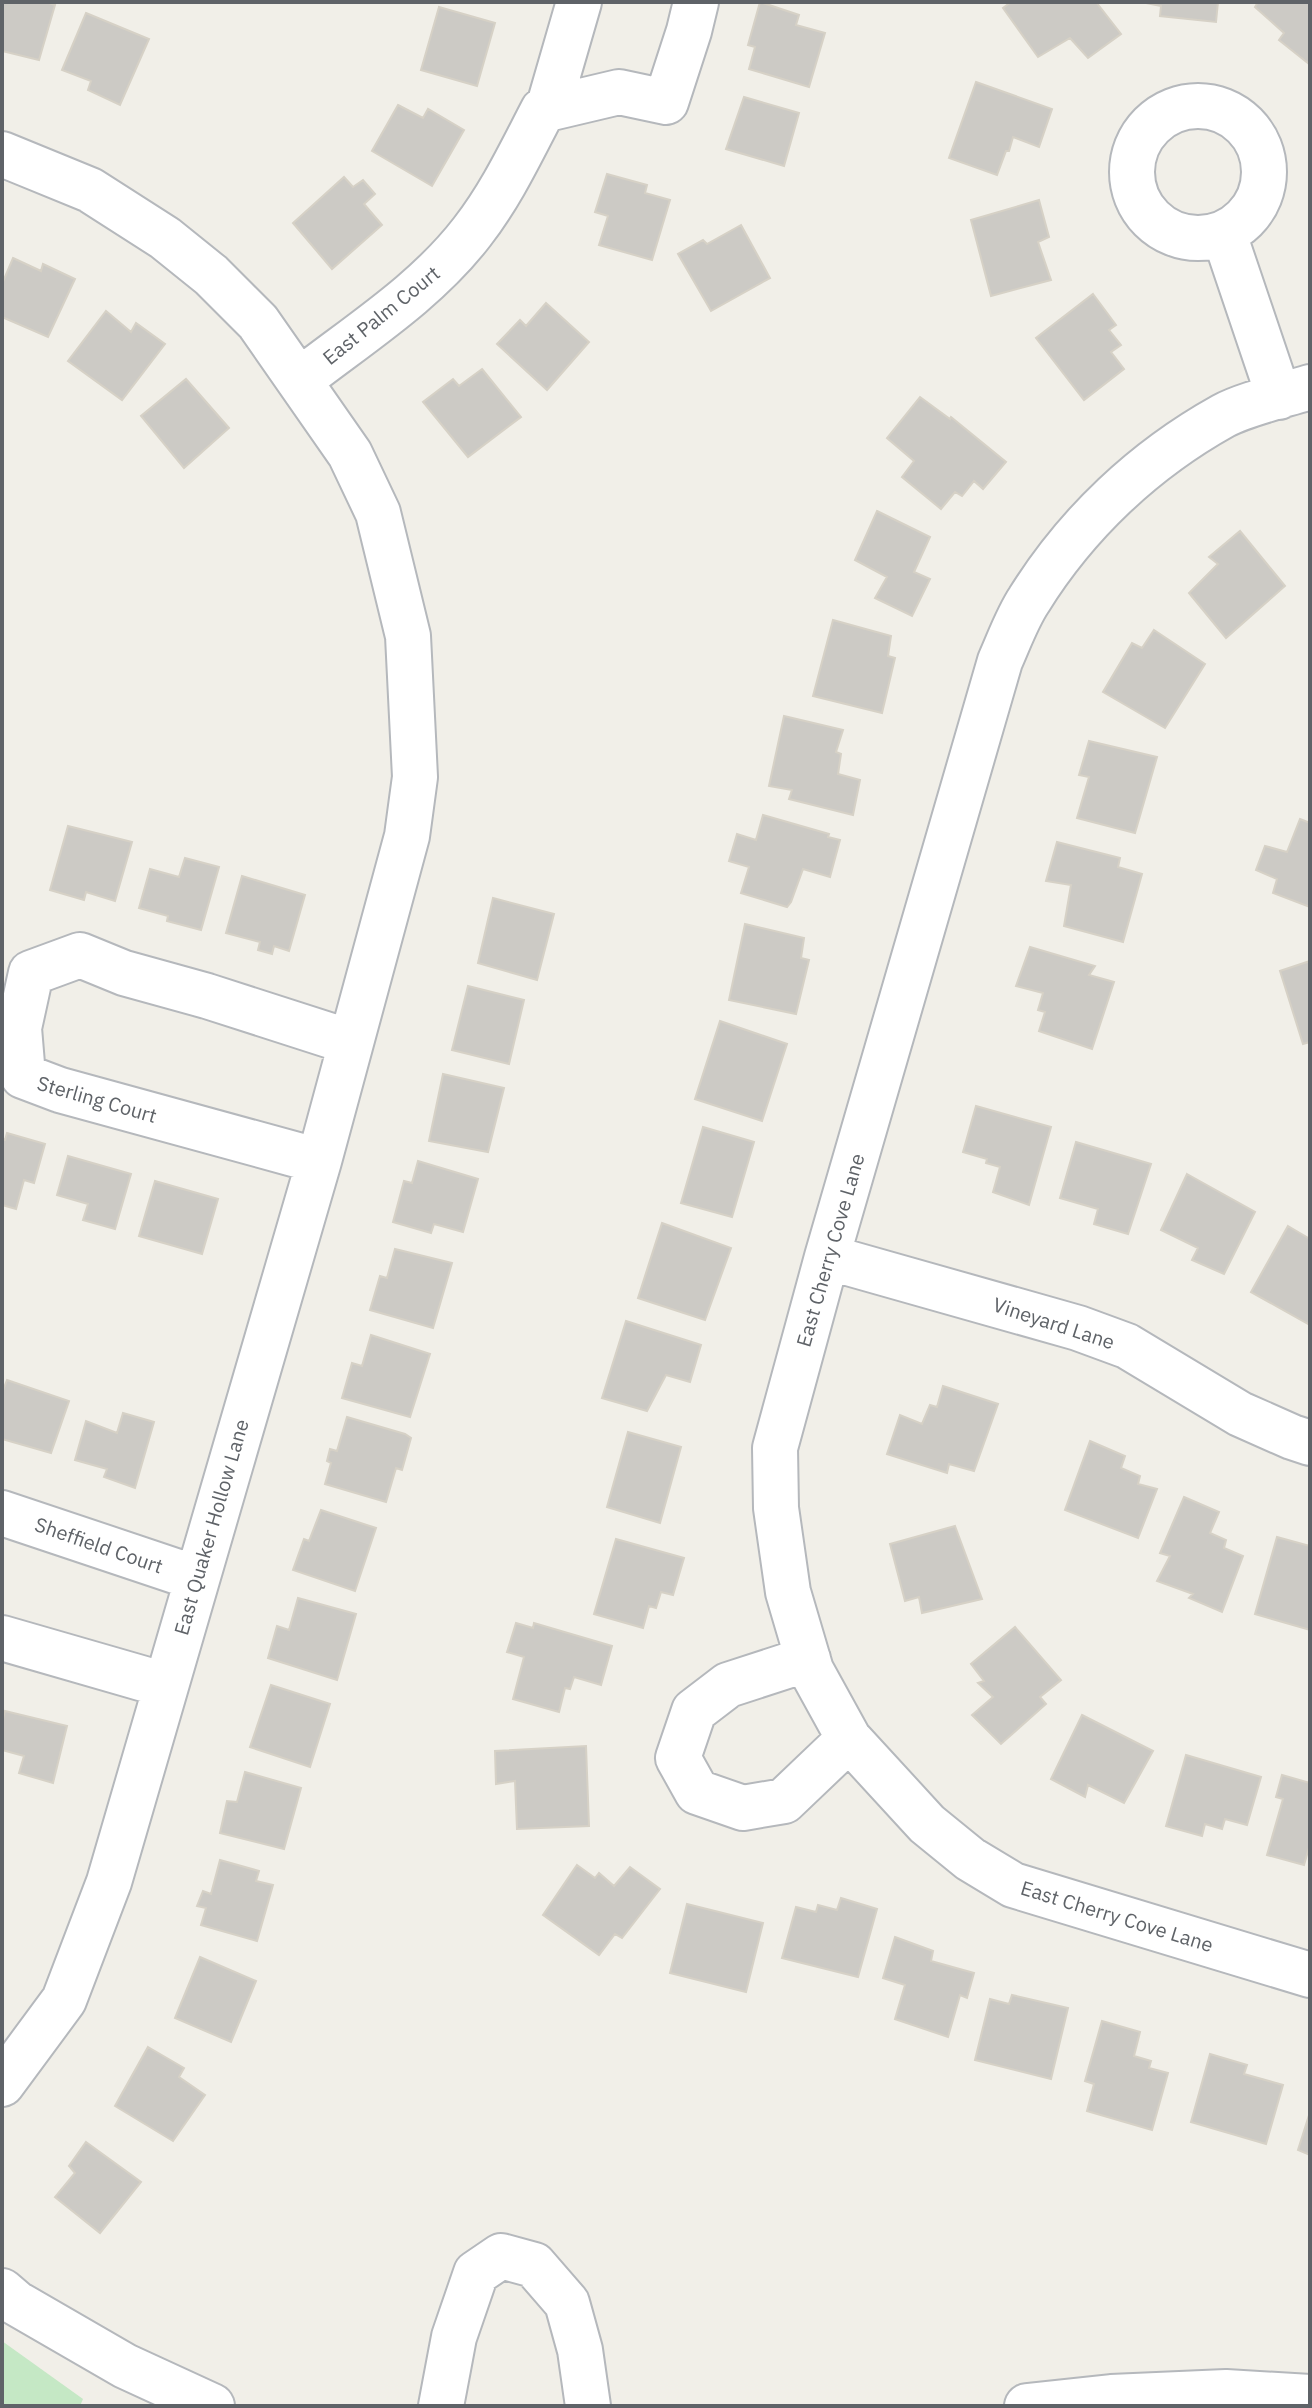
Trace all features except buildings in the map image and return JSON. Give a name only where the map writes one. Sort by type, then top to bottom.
[{"type":"street","name":"East Palm Court","points":[[300,380],[428,281],[472,233],[503,187],[543,110],[548,109],[579,2]]},
{"type":"street","points":[[548,109],[619,92],[666,102],[696,2]]},
{"type":"street","name":"East Quaker Hollow Lane","points":[[2,154],[90,190],[165,238],[211,275],[258,322],[350,454],[378,513],[408,636],[415,777],[407,836],[319,1161],[109,1882],[64,2000],[2,2084]]},
{"type":"street","points":[[1224,234],[1294,392]]},
{"type":"street","name":"East Cherry Cove Lane","points":[[1294,392],[1226,415],[1158,458],[1108,500],[1028,601],[1000,661],[827,1257],[775,1448],[776,1508],[788,1592],[811,1670],[849,1739],[927,1824],[970,1859],[1013,1885],[1310,1975]]},
{"type":"street","name":"Sterling Court","points":[[319,1161],[60,1090],[23,1076],[19,1028],[31,973],[80,955],[124,973],[350,1042]]},
{"type":"street","name":"Vineyard Lane","points":[[827,1257],[1090,1332],[1127,1346],[1240,1414],[1310,1443]]},
{"type":"street","name":"Sheffield Court","points":[[2,1513],[196,1578]]},
{"type":"street","points":[[2,1638],[165,1685]]},
{"type":"street","points":[[808,1659],[728,1685],[694,1711],[678,1758],[697,1792],[743,1808],[784,1801],[849,1739]]},
{"type":"street","points":[[441,2406],[454,2337],[476,2273],[501,2256],[534,2265],[567,2303],[580,2350],[588,2406]]},
{"type":"street","points":[[2,2291],[16,2303],[125,2366],[212,2406]]},
{"type":"street","points":[[1027,2406],[1111,2397],[1226,2392],[1310,2397]]},
{"type":"green space","points":[[2,2341],[83,2399],[80,2406],[2,2406]]}]
